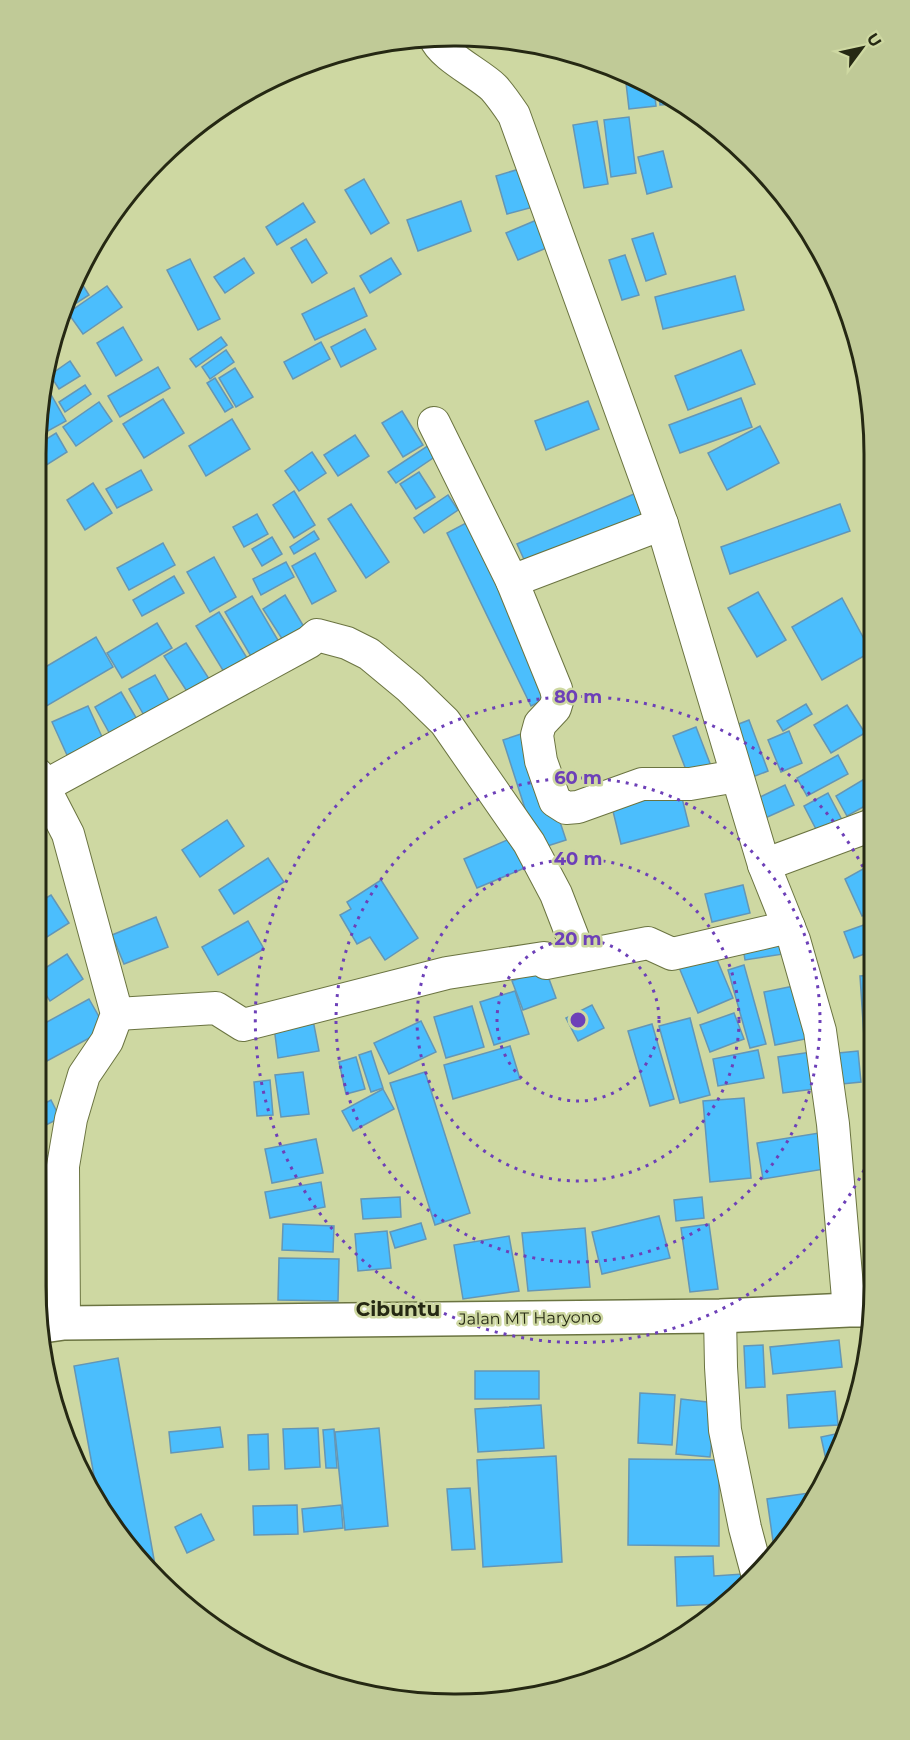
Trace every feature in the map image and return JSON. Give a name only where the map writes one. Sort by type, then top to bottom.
[{"type":"main road","name":"Jalan MT Haryono","points":[[53,1324],[720,1316],[861,1310]]},
{"type":"street","points":[[440,47],[494,88],[514,115],[662,524],[764,865],[789,927],[820,1031],[861,1310]]},
{"type":"street","points":[[434,423],[512,581],[556,689],[558,698],[555,708],[540,724],[537,735],[541,761],[555,801],[566,808],[578,807],[642,784],[690,784],[737,776]]},
{"type":"street","points":[[512,581],[662,524]]},
{"type":"street","points":[[46,778],[309,642],[317,635],[347,643],[369,654],[410,688],[445,722],[529,843],[556,894],[580,956]]},
{"type":"street","points":[[46,792],[68,834],[117,1014],[108,1041],[84,1075],[71,1119],[63,1166],[53,1324]]},
{"type":"street","points":[[764,865],[864,828]]},
{"type":"street","points":[[117,1014],[216,1008],[243,1025],[447,973],[544,958],[546,963],[648,943],[672,954],[789,927]]},
{"type":"street","points":[[720,1316],[725,1430],[754,1563]]},
{"type":"building","points":[[626,85],[655,99],[656,106],[629,109]]},
{"type":"building","points":[[629,117],[636,173],[611,177],[604,120]]},
{"type":"building","points":[[597,121],[608,184],[584,188],[573,125]]},
{"type":"building","points":[[663,151],[672,187],[647,194],[638,157]]},
{"type":"building","points":[[526,167],[537,206],[507,214],[496,176]]},
{"type":"building","points":[[364,179],[389,223],[371,234],[345,190]]},
{"type":"building","points":[[461,201],[471,231],[418,251],[407,220]]},
{"type":"building","points":[[303,203],[315,222],[277,245],[266,227]]},
{"type":"building","points":[[546,216],[558,243],[518,260],[506,233]]},
{"type":"building","points":[[653,233],[666,274],[646,281],[632,239]]},
{"type":"building","points":[[306,239],[327,273],[312,283],[291,248]]},
{"type":"building","points":[[625,255],[639,295],[622,300],[609,260]]},
{"type":"building","points":[[244,258],[254,273],[225,293],[214,277]]},
{"type":"building","points":[[391,258],[401,274],[370,293],[360,276]]},
{"type":"building","points":[[190,259],[220,319],[198,330],[167,270]]},
{"type":"building","points":[[735,276],[744,310],[663,329],[655,297]]},
{"type":"building","points":[[84,286],[89,295],[76,303]]},
{"type":"building","points":[[107,286],[122,307],[83,334],[71,317],[74,309]]},
{"type":"building","points":[[354,288],[367,316],[315,340],[302,314]]},
{"type":"building","points":[[123,327],[142,360],[116,376],[97,343]]},
{"type":"building","points":[[365,329],[376,349],[341,367],[331,347]]},
{"type":"building","points":[[221,337],[227,345],[196,367],[190,359]]},
{"type":"building","points":[[321,342],[330,359],[293,379],[284,362]]},
{"type":"building","points":[[226,350],[234,362],[210,379],[202,367]]},
{"type":"building","points":[[741,350],[755,384],[688,410],[675,376]]},
{"type":"building","points":[[70,361],[80,376],[59,389],[53,380],[55,372]]},
{"type":"building","points":[[158,367],[170,388],[120,417],[108,396]]},
{"type":"building","points":[[235,368],[253,397],[236,407],[219,378]]},
{"type":"building","points":[[215,378],[233,407],[225,412],[207,383]]},
{"type":"building","points":[[85,385],[91,394],[65,412],[59,402]]},
{"type":"building","points":[[51,395],[66,421],[47,432]]},
{"type":"building","points":[[741,398],[752,427],[680,453],[669,425]]},
{"type":"building","points":[[163,399],[184,433],[144,458],[123,424]]},
{"type":"building","points":[[588,401],[599,429],[546,450],[535,421]]},
{"type":"building","points":[[99,402],[112,421],[76,446],[63,427]]},
{"type":"building","points":[[402,411],[423,445],[403,457],[382,423]]},
{"type":"building","points":[[232,419],[250,449],[206,476],[189,446]]},
{"type":"building","points":[[760,426],[779,463],[727,490],[708,453]]},
{"type":"building","points":[[56,433],[67,452],[46,465],[46,455],[47,439]]},
{"type":"building","points":[[355,435],[369,456],[338,476],[324,455]]},
{"type":"building","points":[[429,445],[436,456],[396,483],[388,472]]},
{"type":"building","points":[[312,452],[326,473],[299,491],[285,471]]},
{"type":"building","points":[[141,470],[152,490],[117,508],[106,489]]},
{"type":"building","points":[[419,472],[435,497],[416,509],[400,484]]},
{"type":"building","points":[[93,483],[112,513],[85,530],[67,500]]},
{"type":"building","points":[[294,491],[315,525],[294,538],[273,505]]},
{"type":"building","points":[[641,491],[651,513],[527,566],[517,544]]},
{"type":"building","points":[[448,495],[458,510],[424,533],[414,518]]},
{"type":"building","points":[[351,504],[389,562],[366,578],[328,519]]},
{"type":"building","points":[[840,504],[850,531],[730,574],[721,547]]},
{"type":"building","points":[[257,514],[268,534],[244,547],[233,527]]},
{"type":"building","points":[[468,522],[553,695],[531,706],[447,533]]},
{"type":"building","points":[[314,531],[319,539],[294,554],[290,547]]},
{"type":"building","points":[[272,537],[282,554],[262,566],[252,549]]},
{"type":"building","points":[[163,543],[175,565],[129,590],[117,568]]},
{"type":"building","points":[[315,553],[336,591],[312,604],[292,566]]},
{"type":"building","points":[[214,557],[236,597],[210,612],[187,572]]},
{"type":"building","points":[[286,562],[294,577],[261,595],[253,579]]},
{"type":"building","points":[[174,576],[184,593],[142,616],[133,600]]},
{"type":"building","points":[[758,592],[786,640],[757,657],[728,608]]},
{"type":"building","points":[[285,595],[307,632],[286,645],[263,609]]},
{"type":"building","points":[[252,596],[279,642],[252,658],[225,612]]},
{"type":"building","points":[[842,598],[864,639],[864,656],[822,680],[792,627]]},
{"type":"building","points":[[219,612],[247,658],[224,672],[196,626]]},
{"type":"building","points":[[157,623],[172,648],[122,678],[107,653]]},
{"type":"building","points":[[96,637],[113,667],[46,706],[46,667]]},
{"type":"building","points":[[186,643],[211,682],[190,696],[164,656]]},
{"type":"building","points":[[155,675],[170,702],[145,717],[129,689]]},
{"type":"building","points":[[121,692],[138,721],[111,736],[95,707]]},
{"type":"building","points":[[806,704],[812,714],[783,731],[777,721]]},
{"type":"building","points":[[847,705],[864,734],[831,753],[814,725]]},
{"type":"building","points":[[88,706],[103,739],[67,755],[52,722]]},
{"type":"building","points":[[749,720],[768,771],[750,778],[731,727]]},
{"type":"building","points":[[696,727],[711,766],[688,775],[673,736]]},
{"type":"building","points":[[530,731],[566,840],[538,849],[503,740]]},
{"type":"building","points":[[789,731],[802,763],[781,772],[768,740]]},
{"type":"building","points":[[838,755],[848,774],[807,796],[797,778]]},
{"type":"building","points":[[864,779],[864,806],[847,816],[836,796]]},
{"type":"building","points":[[785,785],[794,805],[763,819],[754,800]]},
{"type":"building","points":[[680,790],[689,826],[621,844],[612,807]]},
{"type":"building","points":[[828,793],[842,820],[818,833],[804,806]]},
{"type":"building","points":[[227,820],[244,846],[200,877],[182,850]]},
{"type":"building","points":[[514,837],[527,867],[477,888],[464,859]]},
{"type":"building","points":[[268,858],[284,882],[234,914],[219,890]]},
{"type":"building","points":[[864,868],[864,915],[862,916],[845,879]]},
{"type":"building","points":[[381,880],[418,938],[385,960],[370,937],[357,944],[340,915],[351,909],[347,902]]},
{"type":"building","points":[[743,885],[750,913],[712,922],[705,894]]},
{"type":"building","points":[[51,895],[69,923],[46,938],[46,898]]},
{"type":"building","points":[[156,917],[168,947],[124,964],[112,935]]},
{"type":"building","points":[[248,921],[264,949],[218,975],[202,947]]},
{"type":"building","points":[[864,925],[864,954],[854,958],[844,932]]},
{"type":"building","points":[[787,935],[790,953],[745,960],[742,941]]},
{"type":"building","points":[[713,950],[733,998],[698,1013],[678,965]]},
{"type":"building","points":[[67,954],[83,979],[50,1001],[46,995],[46,968]]},
{"type":"building","points":[[744,965],[766,1044],[750,1048],[728,970]]},
{"type":"building","points":[[545,968],[556,998],[523,1010],[512,981]]},
{"type":"building","points":[[860,976],[864,976],[864,1037]]},
{"type":"building","points":[[804,984],[815,1037],[775,1045],[764,992]]},
{"type":"building","points":[[515,991],[529,1034],[494,1045],[480,1002]]},
{"type":"building","points":[[89,999],[106,1029],[46,1062],[46,1023]]},
{"type":"building","points":[[592,1005],[604,1028],[578,1041],[566,1018]]},
{"type":"building","points":[[472,1006],[484,1047],[446,1058],[434,1017]]},
{"type":"building","points":[[734,1013],[744,1039],[710,1052],[700,1025]]},
{"type":"building","points":[[690,1018],[710,1095],[680,1103],[659,1026]]},
{"type":"building","points":[[313,1020],[319,1051],[278,1058],[274,1027]]},
{"type":"building","points":[[421,1021],[436,1052],[389,1074],[374,1043]]},
{"type":"building","points":[[652,1024],[674,1099],[650,1106],[628,1031]]},
{"type":"building","points":[[510,1046],[520,1079],[453,1099],[444,1065]]},
{"type":"building","points":[[758,1050],[764,1078],[718,1086],[713,1059]]},
{"type":"building","points":[[371,1051],[383,1088],[371,1092],[359,1055]]},
{"type":"building","points":[[818,1051],[822,1088],[783,1093],[778,1057]]},
{"type":"building","points":[[858,1051],[861,1082],[832,1085],[828,1054]]},
{"type":"building","points":[[356,1057],[365,1089],[346,1094],[339,1062]]},
{"type":"building","points":[[303,1072],[309,1114],[281,1117],[275,1075]]},
{"type":"building","points":[[425,1072],[470,1213],[435,1225],[390,1083]]},
{"type":"building","points":[[270,1080],[273,1115],[257,1116],[254,1082]]},
{"type":"building","points":[[383,1089],[394,1109],[353,1131],[342,1111]]},
{"type":"building","points":[[744,1098],[751,1178],[710,1182],[703,1101]]},
{"type":"building","points":[[51,1100],[60,1118],[46,1125],[46,1103]]},
{"type":"building","points":[[825,1132],[831,1168],[763,1179],[757,1143]]},
{"type":"building","points":[[316,1139],[323,1173],[272,1183],[265,1149]]},
{"type":"building","points":[[321,1182],[325,1207],[270,1218],[265,1192]]},
{"type":"building","points":[[46,1192],[52,1203],[46,1206]]},
{"type":"building","points":[[400,1197],[401,1217],[363,1219],[361,1199]]},
{"type":"building","points":[[702,1197],[704,1218],[676,1221],[674,1200]]},
{"type":"building","points":[[659,1216],[670,1258],[602,1274],[592,1232]]},
{"type":"building","points":[[421,1223],[426,1239],[395,1248],[390,1232]]},
{"type":"building","points":[[283,1224],[334,1226],[333,1252],[282,1250]]},
{"type":"building","points":[[709,1224],[718,1289],[690,1292],[681,1228]]},
{"type":"building","points":[[585,1228],[590,1287],[528,1291],[522,1233]]},
{"type":"building","points":[[387,1231],[391,1268],[358,1271],[355,1234]]},
{"type":"building","points":[[46,1232],[60,1233],[58,1307],[47,1306]]},
{"type":"building","points":[[509,1236],[519,1291],[463,1299],[454,1245]]},
{"type":"building","points":[[279,1258],[339,1259],[338,1301],[278,1300]]},
{"type":"building","points":[[839,1340],[842,1367],[773,1374],[770,1347]]},
{"type":"building","points":[[763,1345],[765,1387],[746,1388],[744,1346]]},
{"type":"building","points":[[118,1358],[154,1561],[115,1512],[94,1476],[74,1366]]},
{"type":"building","points":[[475,1371],[539,1371],[539,1399],[475,1399]]},
{"type":"building","points":[[835,1391],[838,1425],[789,1428],[787,1395]]},
{"type":"building","points":[[640,1393],[675,1395],[672,1445],[638,1443]]},
{"type":"building","points":[[681,1399],[716,1403],[710,1457],[676,1454]]},
{"type":"building","points":[[541,1405],[544,1448],[478,1452],[475,1409]]},
{"type":"building","points":[[220,1427],[223,1447],[171,1453],[169,1432]]},
{"type":"building","points":[[318,1428],[320,1467],[285,1469],[283,1429]]},
{"type":"building","points":[[379,1428],[388,1526],[345,1530],[335,1432]]},
{"type":"building","points":[[334,1429],[337,1468],[326,1468],[323,1430]]},
{"type":"building","points":[[268,1434],[269,1469],[249,1470],[248,1435]]},
{"type":"building","points":[[835,1434],[825,1456],[821,1437]]},
{"type":"building","points":[[556,1456],[562,1562],[483,1567],[477,1460]]},
{"type":"building","points":[[629,1459],[719,1460],[719,1546],[628,1545]]},
{"type":"building","points":[[470,1488],[475,1549],[452,1550],[447,1489]]},
{"type":"building","points":[[806,1493],[773,1541],[767,1499]]},
{"type":"building","points":[[297,1505],[298,1534],[254,1535],[253,1506]]},
{"type":"building","points":[[341,1505],[343,1528],[304,1532],[302,1509]]},
{"type":"building","points":[[201,1514],[214,1540],[187,1553],[175,1527]]},
{"type":"building","points":[[713,1556],[714,1576],[743,1575],[709,1604],[677,1606],[675,1557]]},
{"type":"district","name":"Cibuntu","points":[[398,1309]]}]
